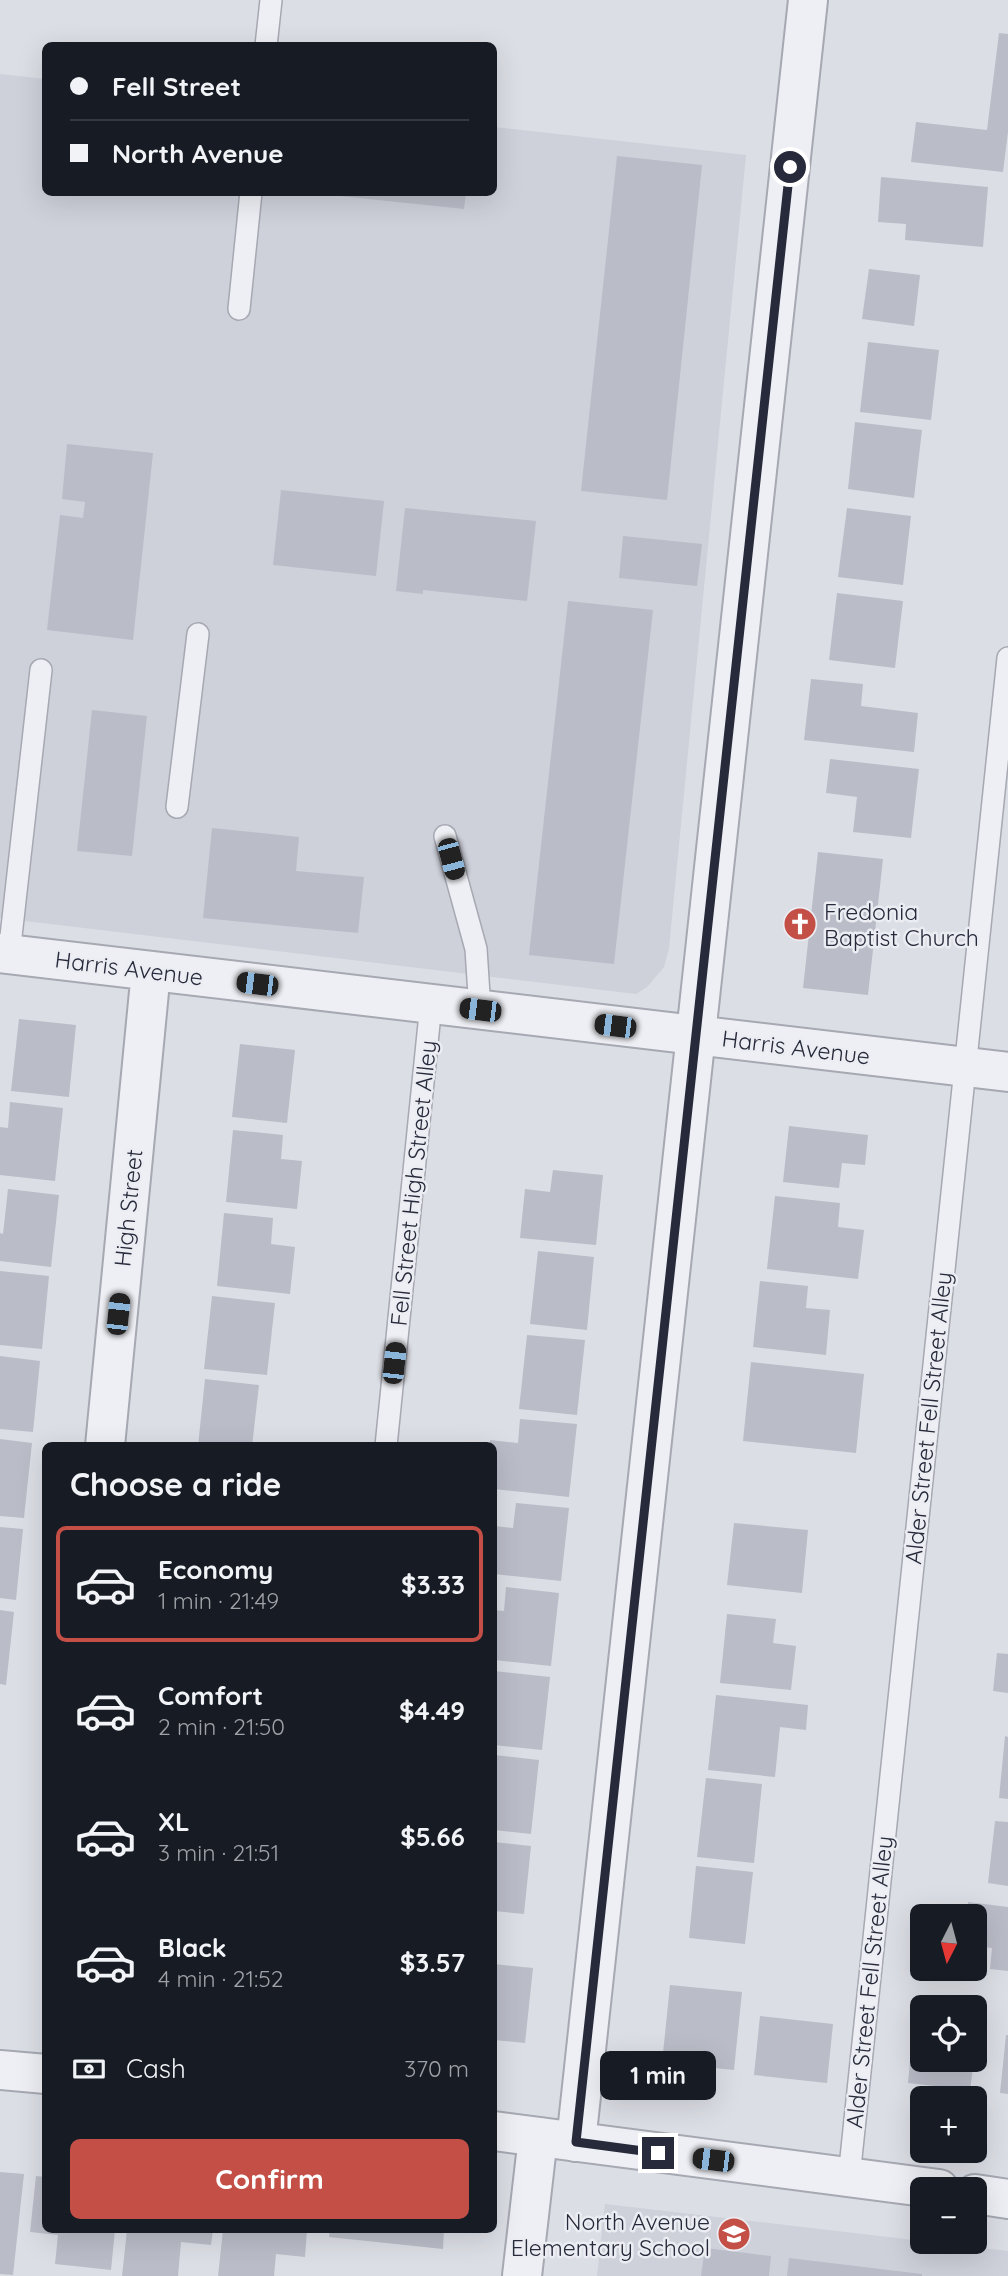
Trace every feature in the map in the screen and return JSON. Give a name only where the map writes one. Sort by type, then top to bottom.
[{"type":"street","points":[[576,2142],[808,0]]},
{"type":"street","name":"Harris Avenue","points":[[4,954],[1008,1072]]},
{"type":"street","name":"High Street","points":[[105,1442],[151,971]]},
{"type":"street","points":[[0,2070],[42,2074]]},
{"type":"street","points":[[497,2131],[910,2185]]},
{"type":"street","points":[[522,2276],[538,2137]]},
{"type":"street","points":[[987,2196],[1008,2199]]},
{"type":"lane","points":[[266,42],[271,0]]},
{"type":"lane","points":[[239,309],[251,196]]},
{"type":"lane","points":[[177,807],[198,634]]},
{"type":"lane","name":"Alder Street Fell Street Alley","points":[[849,2177],[1008,658]]},
{"type":"lane","points":[[4,954],[41,670]]},
{"type":"lane","points":[[445,836],[476,949],[480,1010]]},
{"type":"lane","name":"Fell Street High Street Alley","points":[[386,1442],[431,1004]]},
{"type":"shaded area","points":[[0,74],[42,79],[42,196],[497,196],[497,127],[746,155],[669,948],[664,967],[647,987],[636,994],[0,918]]},
{"type":"shaded area","name":"North Avenue Elementary School","points":[[605,2204],[910,2240],[910,2254],[987,2254],[987,2249],[1008,2251],[1008,2276],[597,2276]]},
{"type":"building","points":[[999,33],[1008,34],[1008,132],[1003,172],[911,162],[916,122],[987,130]]},
{"type":"building","points":[[617,156],[702,165],[667,500],[581,491]]},
{"type":"building","points":[[881,177],[988,187],[983,247],[905,240],[906,224],[878,222]]},
{"type":"building","points":[[340,196],[466,196],[464,209]]},
{"type":"building","points":[[869,269],[920,275],[914,326],[862,319]]},
{"type":"building","points":[[868,342],[939,350],[931,420],[860,412]]},
{"type":"building","points":[[855,422],[922,430],[914,498],[848,489]]},
{"type":"building","points":[[67,444],[153,453],[133,640],[47,630],[60,515],[83,518],[85,502],[62,499]]},
{"type":"building","points":[[281,490],[384,501],[376,576],[273,565]]},
{"type":"building","points":[[405,508],[536,521],[527,601],[423,590],[423,594],[396,591]]},
{"type":"building","points":[[847,508],[911,516],[903,585],[838,577]]},
{"type":"building","points":[[623,536],[702,544],[697,586],[619,578]]},
{"type":"building","points":[[837,593],[903,601],[895,668],[829,660]]},
{"type":"building","points":[[568,601],[653,610],[614,964],[529,955]]},
{"type":"building","points":[[811,679],[863,684],[861,706],[918,713],[914,752],[804,740]]},
{"type":"building","points":[[92,710],[147,716],[132,856],[77,851]]},
{"type":"building","points":[[830,759],[919,769],[911,838],[853,832],[857,797],[826,793]]},
{"type":"building","points":[[212,828],[299,837],[296,871],[364,877],[358,933],[203,918]]},
{"type":"building","points":[[818,852],[883,859],[868,995],[803,988]]},
{"type":"building","points":[[19,1019],[76,1025],[69,1097],[11,1091]]},
{"type":"building","points":[[240,1044],[295,1050],[287,1123],[232,1117]]},
{"type":"building","points":[[10,1102],[63,1108],[55,1181],[0,1175],[0,1127],[8,1128]]},
{"type":"building","points":[[789,1126],[868,1135],[865,1165],[842,1163],[839,1188],[783,1182]]},
{"type":"building","points":[[233,1130],[283,1135],[281,1159],[302,1161],[297,1209],[226,1202]]},
{"type":"building","points":[[553,1170],[603,1175],[596,1245],[520,1238],[525,1189],[550,1192]]},
{"type":"building","points":[[8,1189],[59,1195],[51,1267],[0,1261],[0,1233],[3,1234]]},
{"type":"building","points":[[775,1196],[840,1203],[838,1227],[864,1230],[858,1279],[767,1269]]},
{"type":"building","points":[[224,1213],[273,1218],[271,1244],[295,1247],[290,1294],[217,1286]]},
{"type":"building","points":[[538,1251],[594,1257],[587,1330],[530,1324]]},
{"type":"building","points":[[0,1271],[49,1276],[42,1349],[0,1345]]},
{"type":"building","points":[[760,1281],[808,1286],[806,1308],[830,1310],[826,1355],[753,1347]]},
{"type":"building","points":[[212,1296],[275,1303],[267,1375],[204,1369]]},
{"type":"building","points":[[527,1335],[585,1340],[577,1415],[519,1409]]},
{"type":"building","points":[[0,1356],[40,1361],[33,1432],[0,1429]]},
{"type":"building","points":[[751,1362],[864,1374],[856,1453],[743,1441]]},
{"type":"building","points":[[205,1379],[259,1385],[252,1442],[198,1442]]},
{"type":"building","points":[[520,1419],[577,1424],[569,1497],[497,1489],[497,1442],[490,1440],[518,1443]]},
{"type":"building","points":[[0,1439],[32,1443],[24,1518],[0,1516]]},
{"type":"building","points":[[516,1503],[569,1508],[561,1581],[497,1574],[497,1526],[513,1528]]},
{"type":"building","points":[[734,1523],[808,1530],[802,1593],[727,1585]]},
{"type":"building","points":[[0,1527],[23,1529],[16,1600],[0,1598]]},
{"type":"building","points":[[506,1587],[559,1593],[551,1666],[497,1660],[497,1610],[504,1611]]},
{"type":"building","points":[[0,1610],[14,1612],[6,1685],[0,1684]]},
{"type":"building","points":[[727,1614],[776,1619],[773,1643],[796,1646],[791,1690],[720,1683]]},
{"type":"building","points":[[997,1653],[1008,1654],[1008,1693],[993,1691]]},
{"type":"building","points":[[497,1671],[550,1677],[542,1750],[497,1745]]},
{"type":"building","points":[[716,1695],[808,1705],[806,1730],[780,1727],[775,1777],[708,1770]]},
{"type":"building","points":[[1005,1736],[1008,1737],[1008,1799],[999,1798]]},
{"type":"building","points":[[497,1755],[539,1760],[531,1834],[497,1830]]},
{"type":"building","points":[[706,1778],[762,1784],[754,1863],[697,1857]]},
{"type":"building","points":[[995,1821],[1008,1822],[1008,1886],[988,1883]]},
{"type":"building","points":[[497,1842],[531,1846],[524,1914],[497,1911]]},
{"type":"building","points":[[696,1866],[753,1872],[745,1944],[689,1938]]},
{"type":"building","points":[[987,1904],[1008,1907],[1008,1971],[990,1969],[992,1948],[987,1947]]},
{"type":"building","points":[[497,1964],[533,1968],[525,2043],[497,2040]]},
{"type":"building","points":[[670,1985],[742,1992],[734,2070],[662,2063]]},
{"type":"building","points":[[760,2016],[833,2024],[827,2083],[754,2075]]},
{"type":"building","points":[[1008,2035],[1008,2094],[1000,2093]]},
{"type":"building","points":[[910,2061],[910,2072],[972,2072],[971,2086],[908,2083]]},
{"type":"building","points":[[0,2172],[24,2174],[13,2275],[0,2274]]},
{"type":"building","points":[[36,2176],[42,2177],[42,2233],[115,2233],[111,2270],[55,2264],[58,2235],[30,2232]]},
{"type":"building","points":[[127,2233],[213,2233],[211,2245],[181,2242],[178,2276],[122,2276]]},
{"type":"building","points":[[223,2233],[307,2233],[305,2257],[276,2254],[274,2276],[218,2276]]},
{"type":"building","points":[[330,2233],[444,2233],[443,2249],[329,2237]]},
{"type":"building","points":[[705,2248],[771,2256],[769,2276],[701,2276]]},
{"type":"building","points":[[789,2258],[922,2274],[922,2276],[787,2276]]},
{"type":"place","name":"Fredonia Baptist Church","points":[[800,924]]},
{"type":"place","name":"North Avenue Elementary School","points":[[734,2234]]},
{"type":"route","points":[[658,2153],[576,2142],[790,167]]}]
